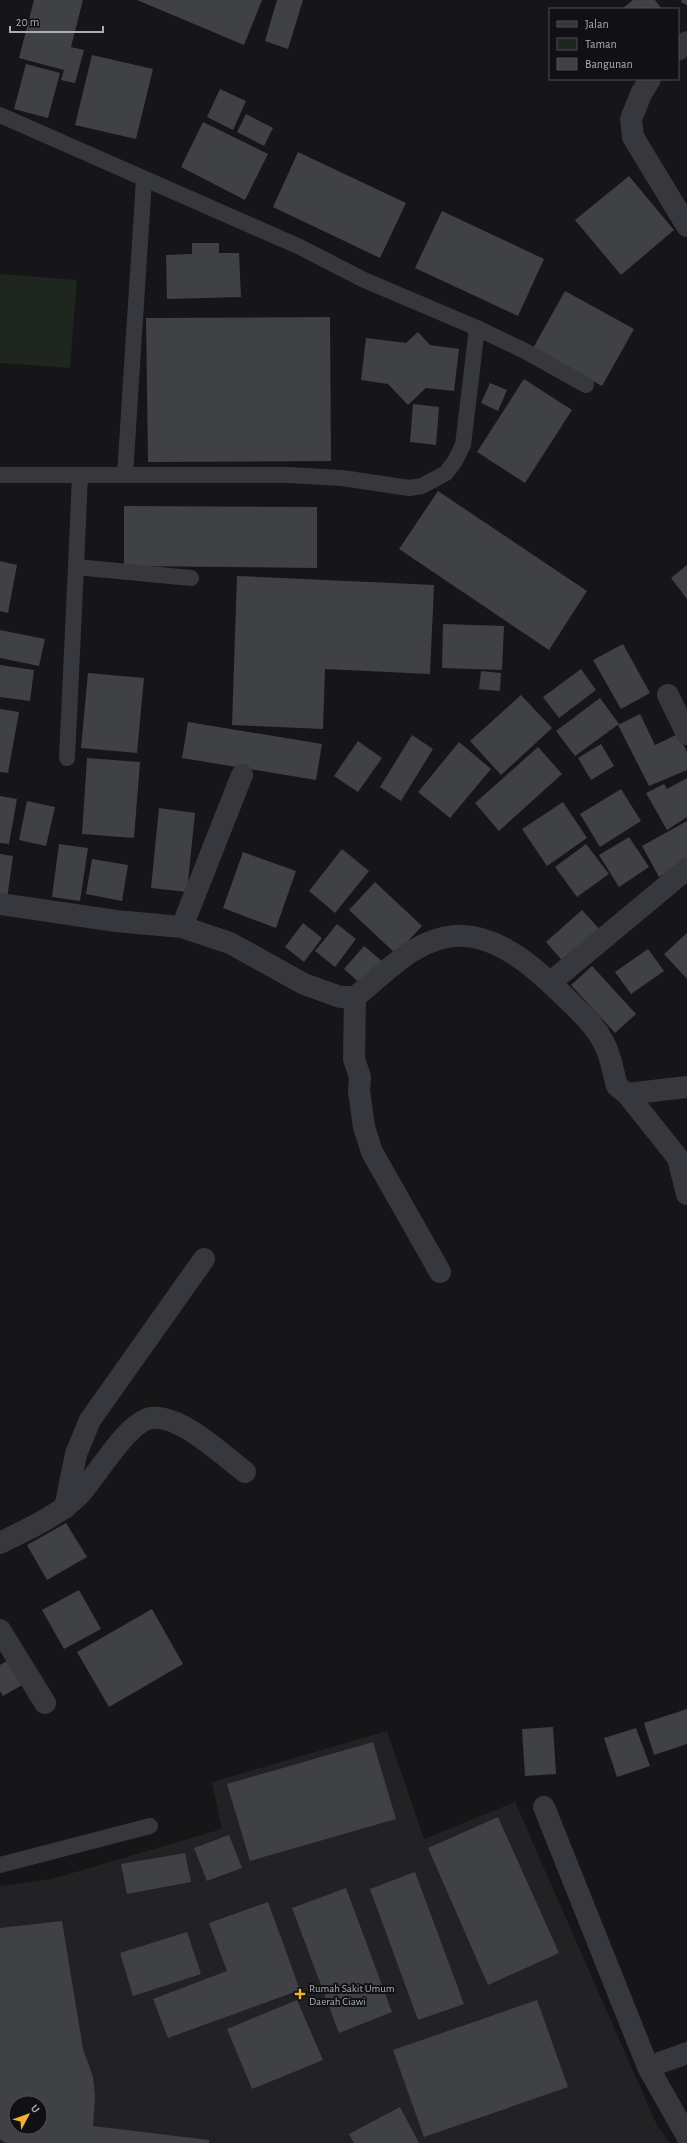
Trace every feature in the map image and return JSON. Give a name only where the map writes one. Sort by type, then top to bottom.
[{"type":"street","points":[[679,49],[687,42]]},
{"type":"street","points":[[649,80],[641,94],[631,119],[633,137],[687,226]]},
{"type":"street","points":[[668,695],[687,734]]},
{"type":"street","points":[[182,927],[242,775]]},
{"type":"street","points":[[551,982],[687,869]]},
{"type":"street","points":[[0,904],[116,921],[182,927],[230,942],[304,984],[340,997],[355,997],[406,953],[422,945],[454,936],[491,942],[513,953],[551,982],[586,1017],[604,1044],[617,1086],[627,1094],[678,1158],[687,1194]]},
{"type":"street","points":[[355,997],[354,1059],[360,1077],[359,1091],[364,1127],[372,1152],[440,1272]]},
{"type":"street","points":[[627,1094],[687,1087]]},
{"type":"street","points":[[65,1508],[76,1454],[90,1420],[204,1259]]},
{"type":"street","points":[[0,1544],[65,1508],[79,1495],[128,1434],[151,1418],[163,1419],[178,1424],[246,1472]]},
{"type":"street","points":[[0,1630],[45,1703]]},
{"type":"street","points":[[544,1807],[648,2067],[687,2136]]},
{"type":"street","points":[[648,2067],[687,2052]]},
{"type":"lane","points":[[0,115],[300,247],[362,279],[477,328],[525,351],[586,385]]},
{"type":"lane","points":[[125,475],[144,179]]},
{"type":"lane","points":[[0,475],[288,474],[342,478],[409,488],[422,486],[446,473],[455,461],[463,445],[477,328]]},
{"type":"lane","points":[[68,758],[80,475]]},
{"type":"lane","points":[[76,567],[191,578]]},
{"type":"lane","points":[[0,1864],[150,1826]]},
{"type":"shaded area","name":"Rumah Sakit Umum Daerah Ciawi","points":[[387,1731],[424,1839],[515,1802],[656,2123],[670,2143],[0,2143],[0,1886],[52,1879],[222,1829],[212,1782]]},
{"type":"green space","points":[[0,274],[77,280],[70,368],[0,363]]},
{"type":"building","points":[[34,0],[83,0],[71,47],[84,50],[75,83],[61,80],[64,70],[19,58]]},
{"type":"building","points":[[137,0],[262,0],[244,45]]},
{"type":"building","points":[[277,0],[303,0],[288,49],[265,41]]},
{"type":"building","points":[[633,0],[655,0],[661,8],[623,8]]},
{"type":"building","points":[[682,0],[687,0],[687,5],[681,2]]},
{"type":"building","points":[[92,55],[153,69],[136,139],[75,125]]},
{"type":"building","points":[[26,64],[60,73],[48,118],[14,109]]},
{"type":"building","points":[[220,89],[246,101],[233,130],[207,117]]},
{"type":"building","points":[[246,114],[273,128],[264,146],[237,132]]},
{"type":"building","points":[[203,122],[268,154],[245,200],[181,167]]},
{"type":"building","points":[[298,152],[406,203],[380,258],[273,207]]},
{"type":"building","points":[[629,176],[674,230],[621,275],[575,220]]},
{"type":"building","points":[[442,211],[544,259],[518,316],[415,268]]},
{"type":"building","points":[[192,243],[219,243],[219,253],[239,253],[241,297],[167,299],[166,255],[192,254]]},
{"type":"building","points":[[565,291],[634,329],[602,386],[533,348]]},
{"type":"building","points":[[330,317],[331,461],[148,462],[146,318]]},
{"type":"building","points":[[418,332],[430,345],[459,349],[454,391],[426,388],[408,405],[388,384],[361,380],[366,338],[406,343]]},
{"type":"building","points":[[524,379],[572,410],[525,483],[477,452]]},
{"type":"building","points":[[490,383],[507,390],[498,411],[481,403]]},
{"type":"building","points":[[413,404],[439,407],[436,445],[410,442]]},
{"type":"building","points":[[438,491],[587,591],[549,650],[399,549]]},
{"type":"building","points":[[124,506],[317,507],[317,568],[124,566]]},
{"type":"building","points":[[0,561],[17,565],[8,613],[0,611]]},
{"type":"building","points":[[687,565],[687,599],[671,578]]},
{"type":"building","points":[[237,576],[434,585],[430,674],[325,669],[323,729],[232,725]]},
{"type":"building","points":[[443,624],[504,626],[502,670],[442,668]]},
{"type":"building","points":[[0,630],[45,639],[39,666],[0,658]]},
{"type":"building","points":[[623,644],[650,693],[621,709],[593,660]]},
{"type":"building","points":[[0,665],[34,670],[30,701],[0,697]]},
{"type":"building","points":[[581,669],[596,690],[559,718],[543,697]]},
{"type":"building","points":[[481,671],[501,673],[500,691],[479,689]]},
{"type":"building","points":[[88,673],[144,678],[137,753],[81,748]]},
{"type":"building","points":[[521,695],[552,728],[501,775],[470,741]]},
{"type":"building","points":[[600,698],[619,724],[575,756],[556,731]]},
{"type":"building","points":[[0,709],[19,712],[8,773],[0,772]]},
{"type":"building","points":[[640,714],[655,745],[678,734],[687,752],[687,770],[649,786],[618,725]]},
{"type":"building","points":[[188,722],[322,744],[316,780],[182,758]]},
{"type":"building","points":[[412,735],[433,749],[401,801],[380,787]]},
{"type":"building","points":[[358,741],[382,758],[358,792],[334,776]]},
{"type":"building","points":[[459,742],[491,769],[450,818],[418,792]]},
{"type":"building","points":[[601,744],[614,766],[591,780],[578,758]]},
{"type":"building","points":[[538,747],[562,774],[499,831],[475,803]]},
{"type":"building","points":[[87,758],[140,762],[134,838],[82,834]]},
{"type":"building","points":[[687,778],[687,817],[667,830],[646,793],[664,784],[667,789]]},
{"type":"building","points":[[621,789],[641,821],[600,847],[580,814]]},
{"type":"building","points":[[0,796],[17,799],[9,844],[0,843]]},
{"type":"building","points":[[27,801],[55,807],[46,846],[19,840]]},
{"type":"building","points":[[563,802],[587,838],[547,866],[522,829]]},
{"type":"building","points":[[159,808],[195,813],[187,892],[151,888]]},
{"type":"building","points":[[687,821],[687,862],[659,877],[642,846]]},
{"type":"building","points":[[629,837],[649,867],[619,887],[599,855]]},
{"type":"building","points":[[59,844],[88,848],[80,901],[52,897]]},
{"type":"building","points":[[586,844],[609,874],[577,897],[555,867]]},
{"type":"building","points":[[342,849],[369,871],[335,913],[309,891]]},
{"type":"building","points":[[243,852],[296,871],[276,928],[223,908]]},
{"type":"building","points":[[0,854],[13,856],[7,899],[0,898]]},
{"type":"building","points":[[92,859],[128,865],[122,901],[86,894]]},
{"type":"building","points":[[375,882],[422,926],[396,954],[349,910]]},
{"type":"building","points":[[582,910],[602,932],[566,965],[546,942]]},
{"type":"building","points":[[303,923],[322,938],[304,962],[285,947]]},
{"type":"building","points":[[337,924],[356,939],[335,967],[315,951]]},
{"type":"building","points":[[687,933],[687,979],[664,954]]},
{"type":"building","points":[[364,946],[383,962],[362,985],[344,969]]},
{"type":"building","points":[[648,949],[664,971],[631,994],[615,972]]},
{"type":"building","points":[[592,966],[636,1014],[615,1033],[571,985]]},
{"type":"building","points":[[66,1523],[87,1557],[47,1580],[27,1545]]},
{"type":"building","points":[[79,1590],[101,1629],[64,1649],[42,1610]]},
{"type":"building","points":[[152,1609],[183,1664],[109,1707],[77,1652]]},
{"type":"building","points":[[15,1656],[29,1681],[3,1696],[0,1691],[0,1665]]},
{"type":"building","points":[[687,1709],[687,1744],[654,1755],[644,1723]]},
{"type":"building","points":[[553,1727],[556,1774],[525,1776],[522,1729]]},
{"type":"building","points":[[636,1728],[650,1766],[617,1777],[604,1738]]},
{"type":"building","points":[[373,1742],[396,1819],[250,1861],[227,1784]]},
{"type":"building","points":[[498,1817],[559,1953],[488,1985],[428,1848]]},
{"type":"building","points":[[229,1835],[242,1868],[207,1881],[194,1848]]},
{"type":"building","points":[[185,1853],[191,1882],[127,1894],[121,1864]]},
{"type":"building","points":[[415,1872],[464,2004],[418,2020],[370,1889]]},
{"type":"building","points":[[346,1888],[392,2012],[339,2033],[292,1908]]},
{"type":"building","points":[[268,1902],[300,1990],[168,2038],[153,1999],[227,1971],[209,1923]]},
{"type":"building","points":[[62,1921],[83,2049],[93,2077],[95,2096],[93,2126],[209,2140],[209,2143],[6,2143],[0,2139],[0,1928]]},
{"type":"building","points":[[187,1932],[201,1974],[133,1996],[120,1953]]},
{"type":"building","points":[[297,2000],[323,2060],[252,2089],[227,2029]]},
{"type":"building","points":[[537,2000],[568,2087],[424,2137],[393,2050]]},
{"type":"building","points":[[400,2107],[419,2143],[354,2143],[349,2134]]},
{"type":"place","name":"Rumah Sakit Umum Daerah Ciawi","points":[[300,1994]]}]
